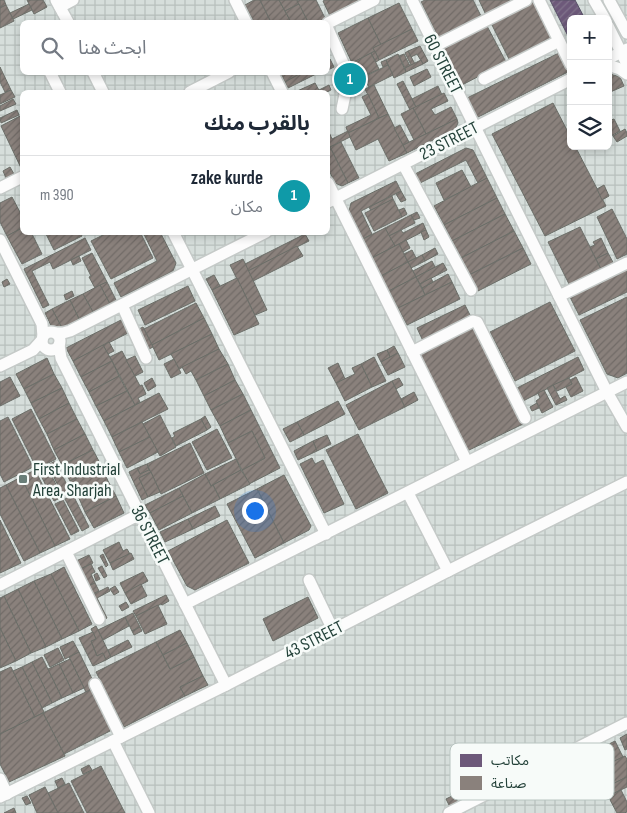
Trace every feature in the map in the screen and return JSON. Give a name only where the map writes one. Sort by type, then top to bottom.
[{"type":"street","points":[[67,20],[58,3],[73,0]]},
{"type":"street","points":[[235,0],[245,20]]},
{"type":"street","points":[[330,22],[373,0]]},
{"type":"street","name":"60 STREET","points":[[412,0],[559,296],[627,427]]},
{"type":"street","points":[[435,46],[526,0]]},
{"type":"street","points":[[539,0],[568,60]]},
{"type":"street","points":[[594,0],[602,15]]},
{"type":"street","points":[[609,0],[623,21],[627,33]]},
{"type":"street","points":[[612,32],[624,51],[627,64]]},
{"type":"street","points":[[330,34],[343,63],[346,90],[342,108]]},
{"type":"street","points":[[484,79],[559,41]]},
{"type":"street","points":[[612,57],[624,51]]},
{"type":"street","points":[[612,66],[627,74]]},
{"type":"street","points":[[52,75],[59,90]]},
{"type":"street","points":[[94,75],[102,90]]},
{"type":"street","points":[[194,90],[223,75]]},
{"type":"street","points":[[274,75],[281,90]]},
{"type":"street","name":"23 STREET","points":[[331,200],[567,82]]},
{"type":"street","points":[[403,164],[471,290]]},
{"type":"street","points":[[0,188],[20,178]]},
{"type":"street","points":[[331,200],[412,352],[467,462]]},
{"type":"street","points":[[174,235],[326,534]]},
{"type":"street","points":[[0,366],[33,350],[50,339],[70,332],[260,235]]},
{"type":"street","points":[[0,240],[50,339]]},
{"type":"street","points":[[559,296],[627,263]]},
{"type":"street","points":[[122,305],[146,358]]},
{"type":"street","points":[[412,352],[473,321],[477,322],[525,418]]},
{"type":"street","name":"36 STREET","points":[[50,339],[226,685]]},
{"type":"street","points":[[185,604],[627,382]]},
{"type":"street","name":"43 STREET","points":[[4,796],[627,482]]},
{"type":"street","points":[[408,492],[448,571]]},
{"type":"street","points":[[0,585],[140,514]]},
{"type":"street","points":[[66,552],[100,619]]},
{"type":"street","points":[[309,580],[334,630]]},
{"type":"street","points":[[95,684],[149,813]]},
{"type":"street","points":[[587,743],[627,723]]},
{"type":"street","points":[[0,779],[4,796]]},
{"type":"street","points":[[449,813],[475,800]]},
{"type":"shaded area","points":[[0,0],[627,0],[627,813],[0,813]]},
{"type":"building: مكاتب","points":[[550,0],[575,0],[583,15],[567,15],[567,34]]},
{"type":"building: صناعة","points":[[0,0],[4,0],[6,5],[0,8]]},
{"type":"building: صناعة","points":[[27,0],[43,0],[47,7],[34,14]]},
{"type":"building: صناعة","points":[[254,0],[260,0],[270,20],[253,20],[245,5]]},
{"type":"building: صناعة","points":[[260,0],[279,0],[290,20],[270,20]]},
{"type":"building: صناعة","points":[[279,0],[297,0],[299,4],[285,11]]},
{"type":"building: صناعة","points":[[316,0],[325,18],[322,20],[307,20],[297,1]]},
{"type":"building: صناعة","points":[[363,0],[330,16],[323,1]]},
{"type":"building: صناعة","points":[[425,0],[473,0],[482,18],[439,39],[421,2]]},
{"type":"building: صناعة","points":[[479,0],[517,0],[486,15]]},
{"type":"building: صناعة","points":[[534,2],[553,37],[509,59],[491,23]]},
{"type":"building: صناعة","points":[[399,3],[412,29],[381,45],[368,18]]},
{"type":"building: صناعة","points":[[29,4],[32,10],[13,19],[10,13]]},
{"type":"building: صناعة","points":[[299,4],[307,20],[290,20],[285,11]]},
{"type":"building: صناعة","points":[[6,5],[14,21],[0,28],[0,8]]},
{"type":"building: صناعة","points":[[368,18],[381,45],[373,48],[375,51],[352,63],[338,33]]},
{"type":"building: صناعة","points":[[487,26],[506,62],[462,85],[443,48]]},
{"type":"building: صناعة","points":[[412,29],[418,41],[379,60],[373,48]]},
{"type":"building: صناعة","points":[[420,46],[428,61],[423,64],[417,54],[411,57],[408,51]]},
{"type":"building: صناعة","points":[[375,51],[379,60],[376,62],[371,53]]},
{"type":"building: صناعة","points":[[408,51],[415,64],[411,65],[405,53]]},
{"type":"building: صناعة","points":[[561,52],[567,65],[567,72],[476,118],[467,98]]},
{"type":"building: صناعة","points":[[371,53],[379,69],[360,78],[352,63]]},
{"type":"building: صناعة","points":[[398,54],[406,72],[394,78],[386,60]]},
{"type":"building: صناعة","points":[[404,54],[410,66],[405,68],[399,56]]},
{"type":"building: صناعة","points":[[330,59],[334,67],[330,69]]},
{"type":"building: صناعة","points":[[386,60],[388,65],[383,67],[381,62]]},
{"type":"building: صناعة","points":[[421,60],[423,64],[406,72],[405,68]]},
{"type":"building: صناعة","points":[[388,65],[393,75],[369,87],[364,77]]},
{"type":"building: صناعة","points":[[0,67],[11,90],[5,92],[0,82]]},
{"type":"building: صناعة","points":[[427,69],[431,77],[414,86],[410,77]]},
{"type":"building: صناعة","points":[[282,75],[298,75],[285,82]]},
{"type":"building: صناعة","points":[[298,75],[314,75],[288,88],[285,82]]},
{"type":"building: صناعة","points":[[612,75],[620,77],[624,86],[612,91]]},
{"type":"building: صناعة","points":[[403,81],[416,107],[410,110],[397,84]]},
{"type":"building: صناعة","points":[[315,83],[319,90],[299,90]]},
{"type":"building: صناعة","points":[[329,85],[331,90],[330,90],[319,90]]},
{"type":"building: صناعة","points":[[374,85],[388,114],[379,118],[365,89]]},
{"type":"building: صناعة","points":[[438,86],[442,95],[416,107],[412,99]]},
{"type":"building: صناعة","points":[[11,90],[15,97],[0,104],[0,95]]},
{"type":"building: صناعة","points":[[444,93],[448,101],[431,109],[435,115],[451,107],[457,119],[426,134],[413,108]]},
{"type":"building: صناعة","points":[[368,94],[379,118],[348,133],[346,127],[371,115],[362,97]]},
{"type":"building: صناعة","points":[[13,99],[16,104],[0,111],[0,106]]},
{"type":"building: صناعة","points":[[553,103],[567,130],[567,150],[577,150],[606,206],[545,236],[492,134]]},
{"type":"building: صناعة","points":[[413,108],[426,134],[414,140],[401,114]]},
{"type":"building: صناعة","points":[[17,110],[19,115],[1,123],[0,118]]},
{"type":"building: صناعة","points":[[388,114],[407,153],[389,161],[378,139],[356,150],[348,133]]},
{"type":"building: صناعة","points":[[20,116],[20,166],[1,126]]},
{"type":"building: صناعة","points":[[457,119],[458,123],[455,129],[407,153],[403,145]]},
{"type":"building: صناعة","points":[[614,119],[620,131],[612,135],[612,120]]},
{"type":"building: صناعة","points":[[400,125],[409,142],[403,145],[394,128]]},
{"type":"building: صناعة","points":[[625,129],[627,136],[617,142],[613,136]]},
{"type":"building: صناعة","points":[[348,131],[350,137],[330,147],[330,134],[332,139]]},
{"type":"building: صناعة","points":[[341,142],[359,178],[348,183],[330,147]]},
{"type":"building: صناعة","points":[[330,147],[348,183],[342,186],[335,183],[330,172]]},
{"type":"building: صناعة","points":[[466,148],[473,150],[487,178],[478,183],[466,160],[420,183],[415,174]]},
{"type":"building: صناعة","points":[[10,167],[14,174],[6,178],[3,171]]},
{"type":"building: صناعة","points":[[462,170],[471,187],[444,200],[436,183]]},
{"type":"building: صناعة","points":[[487,178],[497,198],[444,225],[434,206]]},
{"type":"building: صناعة","points":[[396,181],[401,191],[361,211],[372,234],[363,239],[349,211],[351,203]]},
{"type":"building: صناعة","points":[[604,185],[609,196],[602,200],[597,189]]},
{"type":"building: صناعة","points":[[401,191],[406,200],[401,202],[396,194]]},
{"type":"building: صناعة","points":[[392,196],[393,199],[371,211],[369,207]]},
{"type":"building: صناعة","points":[[12,197],[20,212],[20,229],[7,236],[0,222],[0,203]]},
{"type":"building: صناعة","points":[[497,198],[505,214],[452,241],[444,225]]},
{"type":"building: صناعة","points":[[393,199],[402,217],[374,231],[365,213]]},
{"type":"building: صناعة","points":[[404,208],[407,214],[402,217],[399,210]]},
{"type":"building: صناعة","points":[[612,209],[627,239],[627,254],[617,259],[597,217]]},
{"type":"building: صناعة","points":[[417,212],[420,218],[414,220],[411,215]]},
{"type":"building: صناعة","points":[[505,214],[514,231],[461,258],[452,241]]},
{"type":"building: صناعة","points":[[411,215],[415,223],[389,236],[385,228]]},
{"type":"building: صناعة","points":[[423,223],[426,230],[395,246],[389,236],[401,230],[403,233]]},
{"type":"building: صناعة","points":[[580,227],[603,273],[571,288],[548,242]]},
{"type":"building: صناعة","points":[[385,228],[395,246],[372,258],[363,239]]},
{"type":"building: صناعة","points":[[20,229],[20,235],[32,235],[42,254],[22,264],[7,236]]},
{"type":"building: صناعة","points":[[426,230],[429,237],[424,240],[421,232]]},
{"type":"building: صناعة","points":[[514,231],[523,248],[469,275],[461,258]]},
{"type":"building: صناعة","points":[[46,235],[82,235],[82,236],[54,250]]},
{"type":"building: صناعة","points":[[103,235],[142,235],[153,258],[111,279],[91,241]]},
{"type":"building: صناعة","points":[[144,235],[162,235],[176,263],[173,271],[121,297],[114,283],[157,261]]},
{"type":"building: صناعة","points":[[303,235],[306,235],[309,241],[248,271],[245,264]]},
{"type":"building: صناعة","points":[[85,238],[91,250],[53,269],[50,262],[32,271],[49,305],[43,308],[24,269]]},
{"type":"building: صناعة","points":[[601,238],[608,253],[596,259],[590,247],[595,245],[593,242]]},
{"type":"building: صناعة","points":[[406,240],[410,248],[403,252],[399,244]]},
{"type":"building: صناعة","points":[[399,244],[408,262],[381,276],[372,258]]},
{"type":"building: صناعة","points":[[297,246],[303,256],[253,281],[248,271]]},
{"type":"building: صناعة","points":[[435,248],[438,254],[425,261],[422,255]]},
{"type":"building: صناعة","points":[[523,248],[531,264],[478,291],[469,275]]},
{"type":"building: صناعة","points":[[412,250],[416,258],[408,262],[404,254]]},
{"type":"building: صناعة","points":[[92,253],[107,282],[95,288],[82,258]]},
{"type":"building: صناعة","points":[[608,253],[615,266],[603,273],[596,259]]},
{"type":"building: صناعة","points":[[422,255],[425,261],[411,268],[408,262]]},
{"type":"building: صناعة","points":[[79,256],[81,261],[73,265],[71,260]]},
{"type":"building: صناعة","points":[[243,259],[267,310],[255,315],[230,265]]},
{"type":"building: صناعة","points":[[432,261],[435,267],[416,277],[413,271]]},
{"type":"building: صناعة","points":[[408,262],[416,277],[389,291],[381,276]]},
{"type":"building: صناعة","points":[[443,263],[447,270],[420,284],[416,277]]},
{"type":"building: صناعة","points":[[627,266],[627,292],[579,315],[569,295]]},
{"type":"building: صناعة","points":[[448,274],[452,282],[425,295],[422,288]]},
{"type":"building: صناعة","points":[[214,275],[220,286],[212,290],[206,279]]},
{"type":"building: صناعة","points":[[416,277],[425,295],[398,308],[389,291]]},
{"type":"building: صناعة","points":[[237,278],[259,324],[234,335],[212,290]]},
{"type":"building: صناعة","points":[[431,278],[433,282],[422,288],[420,284]]},
{"type":"building: صناعة","points":[[7,279],[10,284],[4,287],[2,282]]},
{"type":"building: صناعة","points":[[107,282],[116,300],[110,304],[100,285]]},
{"type":"building: صناعة","points":[[452,282],[460,299],[407,325],[398,308]]},
{"type":"building: صناعة","points":[[100,285],[110,304],[93,312],[83,294]]},
{"type":"building: صناعة","points":[[188,286],[195,301],[145,325],[138,310]]},
{"type":"building: صناعة","points":[[72,291],[74,296],[66,300],[64,295]]},
{"type":"building: صناعة","points":[[83,294],[93,312],[79,319],[70,300]]},
{"type":"building: صناعة","points":[[627,297],[627,373],[618,378],[607,374],[580,320]]},
{"type":"building: صناعة","points":[[70,300],[79,319],[62,328],[52,309]]},
{"type":"building: صناعة","points":[[550,302],[575,351],[515,381],[490,332]]},
{"type":"building: صناعة","points":[[196,303],[204,318],[152,345],[144,329]]},
{"type":"building: صناعة","points":[[465,305],[471,317],[423,341],[417,328]]},
{"type":"building: صناعة","points":[[52,309],[62,328],[54,332],[45,313]]},
{"type":"building: صناعة","points":[[204,318],[212,334],[159,360],[152,345]]},
{"type":"building: صناعة","points":[[121,320],[128,333],[73,361],[66,348]]},
{"type":"building: صناعة","points":[[143,327],[153,347],[147,350],[137,330]]},
{"type":"building: صناعة","points":[[474,327],[523,424],[467,451],[419,354]]},
{"type":"building: صناعة","points":[[212,334],[219,349],[179,369],[171,354]]},
{"type":"building: صناعة","points":[[109,342],[114,351],[108,354],[103,345]]},
{"type":"building: صناعة","points":[[103,345],[112,361],[81,377],[73,361]]},
{"type":"building: صناعة","points":[[394,346],[398,353],[390,357],[387,350]]},
{"type":"building: صناعة","points":[[219,349],[228,364],[196,380],[191,371],[186,374],[182,367]]},
{"type":"building: صناعة","points":[[387,350],[390,357],[381,362],[377,354]]},
{"type":"building: صناعة","points":[[122,351],[146,394],[138,398],[140,402],[135,405],[110,357]]},
{"type":"building: صناعة","points":[[398,353],[405,367],[388,375],[381,362]]},
{"type":"building: صناعة","points":[[135,356],[143,372],[135,376],[126,360]]},
{"type":"building: صناعة","points":[[374,357],[386,381],[372,387],[361,364]]},
{"type":"building: صناعة","points":[[578,357],[584,370],[523,401],[517,388]]},
{"type":"building: صناعة","points":[[47,358],[54,374],[24,389],[16,374]]},
{"type":"building: صناعة","points":[[174,359],[181,373],[171,378],[164,364]]},
{"type":"building: صناعة","points":[[112,361],[119,376],[89,392],[81,377]]},
{"type":"building: صناعة","points":[[338,363],[345,379],[336,383],[328,368]]},
{"type":"building: صناعة","points":[[228,364],[235,380],[204,396],[196,380]]},
{"type":"building: صناعة","points":[[361,364],[372,387],[345,401],[336,383],[355,374],[352,368]]},
{"type":"building: صناعة","points":[[54,374],[62,388],[31,403],[24,389]]},
{"type":"building: صناعة","points":[[119,376],[127,391],[96,406],[89,392]]},
{"type":"building: صناعة","points":[[10,377],[20,396],[0,406],[0,382]]},
{"type":"building: صناعة","points":[[576,377],[583,391],[571,397],[566,387],[572,384],[570,380]]},
{"type":"building: صناعة","points":[[152,378],[156,386],[148,391],[144,383]]},
{"type":"building: صناعة","points":[[399,378],[403,385],[396,389],[392,381]]},
{"type":"building: صناعة","points":[[569,378],[572,384],[557,391],[553,385]]},
{"type":"building: صناعة","points":[[235,380],[243,394],[211,410],[204,396]]},
{"type":"building: صناعة","points":[[392,381],[405,407],[359,430],[346,405]]},
{"type":"building: صناعة","points":[[553,385],[560,399],[565,396],[567,400],[556,405],[547,388]]},
{"type":"building: صناعة","points":[[62,388],[69,403],[39,419],[31,403]]},
{"type":"building: صناعة","points":[[544,390],[553,407],[542,413],[536,401],[540,398],[538,393]]},
{"type":"building: صناعة","points":[[127,391],[135,405],[104,421],[96,406]]},
{"type":"building: صناعة","points":[[414,392],[418,400],[405,407],[401,399]]},
{"type":"building: صناعة","points":[[159,393],[168,409],[112,437],[104,421]]},
{"type":"building: صناعة","points":[[243,394],[251,410],[220,426],[211,410]]},
{"type":"building: صناعة","points":[[338,401],[345,414],[304,435],[297,422]]},
{"type":"building: صناعة","points":[[69,403],[77,419],[47,434],[39,419]]},
{"type":"building: صناعة","points":[[537,403],[539,408],[532,411],[530,407]]},
{"type":"building: صناعة","points":[[31,409],[56,459],[37,469],[12,419]]},
{"type":"building: صناعة","points":[[251,410],[280,468],[249,484],[242,470],[265,458],[252,431],[228,443],[220,426]]},
{"type":"building: صناعة","points":[[160,415],[176,447],[160,456],[143,424]]},
{"type":"building: صناعة","points":[[205,416],[211,427],[207,430],[201,419]]},
{"type":"building: صناعة","points":[[8,417],[33,467],[4,482],[0,474],[0,421]]},
{"type":"building: صناعة","points":[[77,419],[85,434],[54,450],[47,434]]},
{"type":"building: صناعة","points":[[201,419],[207,430],[176,446],[172,438],[175,436],[173,433]]},
{"type":"building: صناعة","points":[[142,422],[150,437],[119,452],[112,437]]},
{"type":"building: صناعة","points":[[297,422],[304,435],[290,442],[283,429]]},
{"type":"building: صناعة","points":[[217,429],[232,458],[207,470],[192,442]]},
{"type":"building: صناعة","points":[[252,431],[265,458],[242,470],[228,443]]},
{"type":"building: صناعة","points":[[85,434],[93,450],[62,465],[54,450]]},
{"type":"building: صناعة","points":[[358,434],[388,493],[356,509],[326,450]]},
{"type":"building: صناعة","points":[[327,435],[331,444],[317,451],[313,441]]},
{"type":"building: صناعة","points":[[150,437],[158,452],[127,468],[119,452]]},
{"type":"building: صناعة","points":[[313,441],[317,451],[298,460],[294,451]]},
{"type":"building: صناعة","points":[[190,443],[204,473],[161,494],[147,464]]},
{"type":"building: صناعة","points":[[93,450],[101,465],[70,481],[62,465]]},
{"type":"building: صناعة","points":[[312,458],[315,464],[323,460],[344,504],[324,513],[300,464]]},
{"type":"building: صناعة","points":[[236,459],[241,470],[211,486],[205,474]]},
{"type":"building: صناعة","points":[[55,461],[71,493],[63,496],[48,465]]},
{"type":"building: صناعة","points":[[147,464],[149,470],[140,474],[137,468]]},
{"type":"building: صناعة","points":[[101,465],[108,481],[78,496],[70,481]]},
{"type":"building: صناعة","points":[[47,466],[62,497],[54,501],[38,470]]},
{"type":"building: صناعة","points":[[137,468],[140,474],[149,470],[151,472],[139,478],[148,497],[142,500],[129,472]]},
{"type":"building: صناعة","points":[[35,470],[70,539],[55,546],[21,477]]},
{"type":"building: صناعة","points":[[241,470],[250,484],[220,499],[213,485]]},
{"type":"building: صناعة","points":[[151,472],[160,492],[148,497],[139,478]]},
{"type":"building: صناعة","points":[[205,474],[220,499],[192,513],[179,488]]},
{"type":"building: صناعة","points":[[284,475],[311,526],[309,530],[284,543],[257,489]]},
{"type":"building: صناعة","points":[[21,477],[55,546],[40,553],[6,485]]},
{"type":"building: صناعة","points":[[108,481],[116,496],[85,512],[78,496]]},
{"type":"building: صناعة","points":[[6,485],[40,553],[24,561],[0,514],[0,488]]},
{"type":"building: صناعة","points":[[179,488],[183,496],[150,513],[145,505]]},
{"type":"building: صناعة","points":[[257,489],[284,543],[255,558],[227,504]]},
{"type":"building: صناعة","points":[[73,495],[89,527],[82,531],[65,499]]},
{"type":"building: صناعة","points":[[116,496],[124,513],[94,528],[85,512]]},
{"type":"building: صناعة","points":[[183,496],[192,513],[159,530],[150,513]]},
{"type":"building: صناعة","points":[[63,500],[79,531],[71,535],[55,504]]},
{"type":"building: صناعة","points":[[215,506],[220,516],[193,529],[188,519]]},
{"type":"building: صناعة","points":[[188,519],[193,529],[165,542],[160,532]]},
{"type":"building: صناعة","points":[[0,520],[21,563],[0,573]]},
{"type":"building: صناعة","points":[[227,520],[249,563],[195,590],[187,586],[168,551]]},
{"type":"building: صناعة","points":[[119,542],[123,551],[127,549],[130,554],[110,563],[103,550]]},
{"type":"building: صناعة","points":[[131,553],[134,559],[113,570],[110,563]]},
{"type":"building: صناعة","points":[[103,554],[108,565],[106,567],[100,556]]},
{"type":"building: صناعة","points":[[89,555],[93,563],[78,570],[74,562]]},
{"type":"building: صناعة","points":[[91,564],[95,572],[91,574],[95,583],[86,587],[78,570]]},
{"type":"building: صناعة","points":[[102,566],[107,576],[104,578],[98,568]]},
{"type":"building: صناعة","points":[[64,567],[92,624],[79,631],[51,574]]},
{"type":"building: صناعة","points":[[143,572],[148,581],[125,593],[120,583]]},
{"type":"building: صناعة","points":[[97,573],[100,579],[96,581],[94,575]]},
{"type":"building: صناعة","points":[[51,574],[79,631],[62,639],[34,581]]},
{"type":"building: صناعة","points":[[34,581],[62,639],[46,647],[18,589]]},
{"type":"building: صناعة","points":[[95,583],[99,591],[90,595],[86,587]]},
{"type":"building: صناعة","points":[[141,584],[147,596],[131,604],[125,593]]},
{"type":"building: صناعة","points":[[115,586],[119,592],[114,595],[110,589]]},
{"type":"building: صناعة","points":[[108,587],[110,591],[97,598],[107,618],[103,620],[90,596]]},
{"type":"building: صناعة","points":[[18,589],[46,647],[31,653],[4,596]]},
{"type":"building: صناعة","points":[[166,595],[169,601],[162,605],[136,616],[133,611]]},
{"type":"building: صناعة","points":[[4,596],[31,653],[16,661],[0,628],[0,598]]},
{"type":"building: صناعة","points":[[308,597],[318,618],[273,641],[263,619]]},
{"type":"building: صناعة","points":[[126,602],[129,607],[122,611],[119,606]]},
{"type":"building: صناعة","points":[[158,605],[167,624],[145,634],[136,616]]},
{"type":"building: صناعة","points":[[133,613],[140,627],[132,631],[125,617]]},
{"type":"building: صناعة","points":[[125,617],[129,626],[103,640],[98,630]]},
{"type":"building: صناعة","points":[[96,626],[111,657],[106,660],[103,653],[97,656],[91,641],[96,639],[91,629]]},
{"type":"building: صناعة","points":[[140,627],[142,631],[134,635],[132,631]]},
{"type":"building: صناعة","points":[[0,628],[16,661],[0,668]]},
{"type":"building: صناعة","points":[[180,630],[187,643],[163,655],[156,642]]},
{"type":"building: صناعة","points":[[93,632],[96,639],[91,641],[97,656],[103,653],[106,660],[93,666],[79,638]]},
{"type":"building: صناعة","points":[[128,640],[132,647],[111,657],[108,650]]},
{"type":"building: صناعة","points":[[73,641],[79,652],[65,659],[60,647]]},
{"type":"building: صناعة","points":[[156,642],[170,669],[194,657],[203,676],[180,687],[185,696],[124,727],[96,672]]},
{"type":"building: صناعة","points":[[187,643],[194,657],[170,669],[163,655]]},
{"type":"building: صناعة","points":[[58,648],[64,660],[50,667],[44,655]]},
{"type":"building: صناعة","points":[[79,652],[96,687],[86,692],[69,657]]},
{"type":"building: صناعة","points":[[42,657],[62,698],[52,703],[32,662]]},
{"type":"building: صناعة","points":[[70,659],[84,688],[73,693],[59,664]]},
{"type":"building: صناعة","points":[[32,662],[52,703],[42,708],[22,667]]},
{"type":"building: صناعة","points":[[59,664],[73,693],[62,698],[48,669]]},
{"type":"building: صناعة","points":[[11,667],[35,717],[0,734],[0,672]]},
{"type":"building: صناعة","points":[[22,667],[44,712],[35,717],[13,671]]},
{"type":"building: صناعة","points":[[203,676],[208,685],[185,696],[180,687]]},
{"type":"building: صناعة","points":[[92,689],[112,730],[64,754],[43,713]]},
{"type":"building: صناعة","points":[[43,713],[65,756],[9,782],[0,764],[0,734]]},
{"type":"building: صناعة","points":[[627,734],[627,749],[625,750],[620,738]]},
{"type":"building: صناعة","points":[[615,741],[623,757],[614,762],[614,743],[611,743]]},
{"type":"building: صناعة","points":[[625,756],[627,759],[627,777],[614,783],[614,761]]},
{"type":"building: صناعة","points":[[89,765],[92,770],[83,774],[81,769]]},
{"type":"building: صناعة","points":[[101,766],[125,813],[87,813],[71,781]]},
{"type":"building: صناعة","points":[[627,777],[627,787],[614,793],[614,783]]},
{"type":"building: صناعة","points":[[62,778],[65,784],[58,788],[55,781]]},
{"type":"building: صناعة","points":[[69,783],[84,813],[58,813],[48,793]]},
{"type":"building: صناعة","points":[[45,787],[58,813],[37,813],[29,795]]},
{"type":"building: صناعة","points":[[621,790],[627,802],[627,812],[617,813],[610,800],[614,800],[614,793]]},
{"type":"building: صناعة","points":[[27,796],[31,803],[26,805],[22,798]]},
{"type":"building: صناعة","points":[[450,797],[450,800],[457,800],[458,802],[450,807],[446,799]]},
{"type":"building: صناعة","points":[[14,808],[16,813],[4,813]]},
{"type":"place","name":"zake kurde","points":[[350,79]]},
{"type":"place","name":"First Industrial Area, Sharjah","points":[[23,479]]}]
